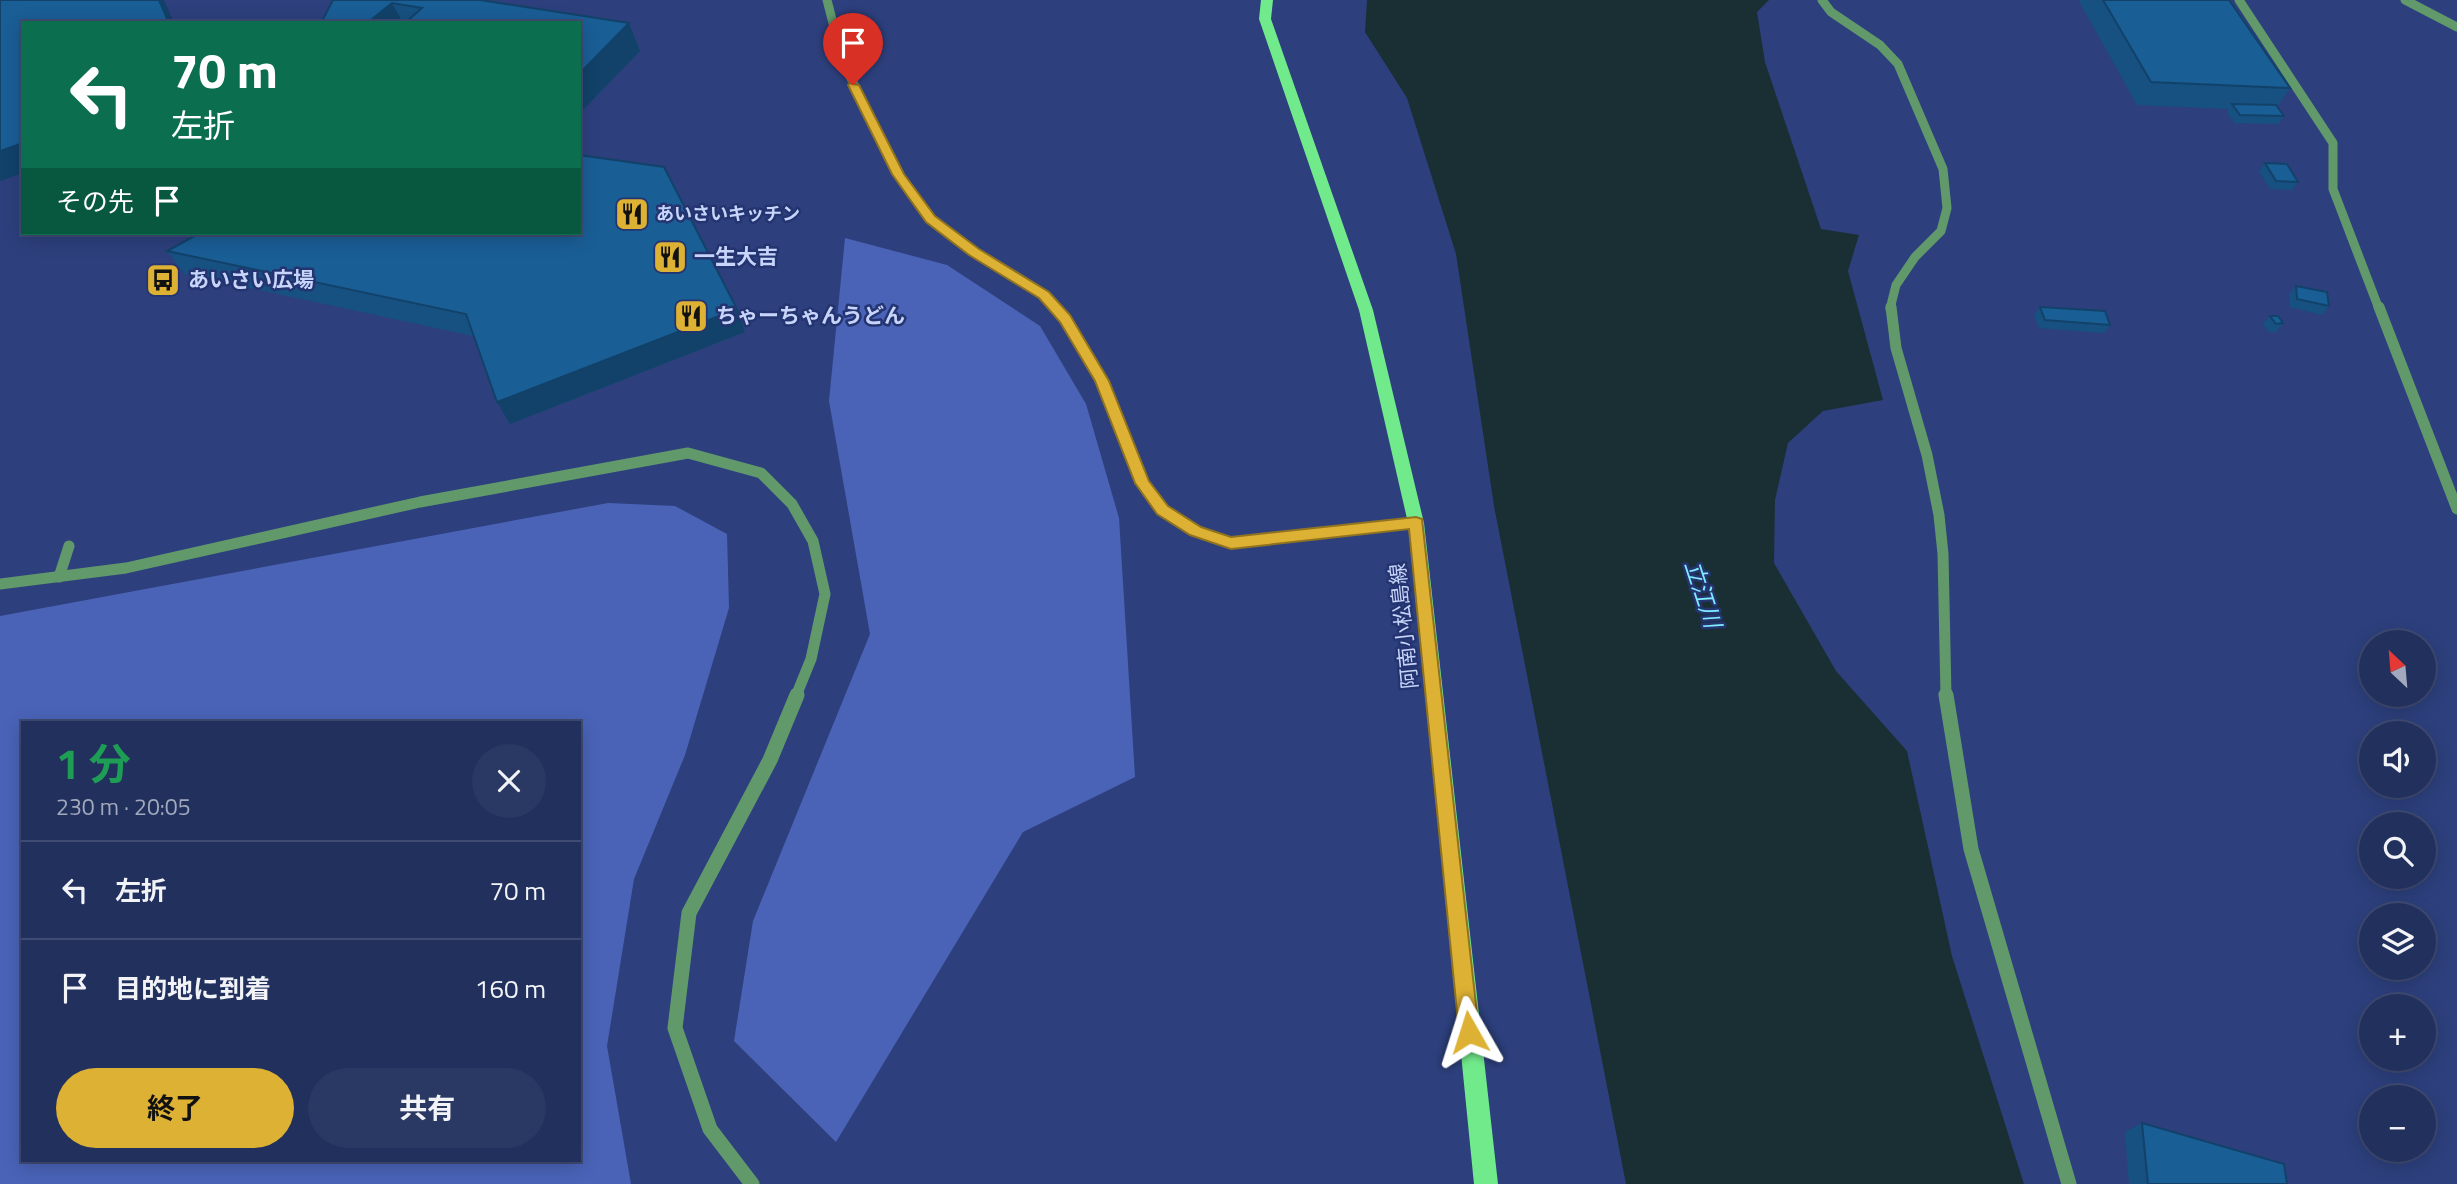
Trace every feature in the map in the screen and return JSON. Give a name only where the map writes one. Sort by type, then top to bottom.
[{"type":"main road","name":"阿南小松島線","points":[[1267,0],[1265,19],[1366,310],[1416,523],[1486,1184]]},
{"type":"street","points":[[827,0],[843,62],[898,174],[930,219],[974,252],[1044,295],[1065,319],[1102,381],[1142,483],[1163,510],[1195,531],[1231,543],[1416,523]]},
{"type":"street","points":[[1822,0],[1831,12],[1880,45],[1898,64],[1943,169],[1947,208],[1941,231],[1915,257],[1896,285],[1890,310],[1896,348],[1927,455],[1939,515],[1943,554],[1947,709],[1971,849],[2069,1184]]},
{"type":"street","points":[[2239,0],[2333,143],[2333,189],[2457,509]]},
{"type":"street","points":[[2405,0],[2457,27]]},
{"type":"street","points":[[0,584],[126,568],[420,502],[688,453],[761,473],[792,504],[813,541],[825,594],[811,659],[770,760],[689,913],[675,1028],[710,1129],[752,1184]]},
{"type":"street","points":[[58,576],[69,546]]},
{"type":"shaded area","points":[[845,238],[947,265],[1040,326],[1086,404],[1119,518],[1135,777],[1023,832],[836,1142],[734,1041],[753,921],[870,634],[829,401]]},
{"type":"shaded area","points":[[608,503],[675,506],[727,534],[729,608],[685,755],[634,879],[607,1046],[631,1184],[0,1184],[0,616]]},
{"type":"water","name":"立江川","points":[[1367,0],[1769,0],[1757,12],[1765,62],[1821,229],[1859,235],[1848,271],[1883,400],[1823,411],[1788,443],[1775,500],[1774,563],[1836,671],[1907,751],[1952,956],[2024,1184],[1626,1184],[1494,506],[1456,254],[1407,98],[1365,32]]},
{"type":"building","points":[[0,0],[159,0],[168,21],[21,21],[21,144],[0,151]]},
{"type":"building","points":[[333,0],[480,0],[629,23],[581,72],[581,21],[407,21],[422,8],[392,3],[370,21],[322,21]]},
{"type":"building","points":[[2103,0],[2229,0],[2290,88],[2151,82]]},
{"type":"building","points":[[2232,104],[2276,105],[2284,116],[2240,115]]},
{"type":"building","points":[[581,155],[664,167],[737,309],[497,402],[466,314],[167,251],[196,235],[581,235]]},
{"type":"building","points":[[2265,163],[2287,164],[2298,182],[2276,181]]},
{"type":"building","points":[[2296,286],[2327,292],[2329,306],[2297,299]]},
{"type":"building","points":[[2040,307],[2105,311],[2110,325],[2045,320]]},
{"type":"building","points":[[2270,316],[2278,316],[2283,323],[2276,324]]},
{"type":"building","points":[[2142,1123],[2284,1164],[2287,1184],[2148,1184]]},
{"type":"place","name":"あいさいキッチン","points":[[632,214]]},
{"type":"place","name":"一生大吉","points":[[670,257]]},
{"type":"place","name":"あいさい広場","points":[[163,280]]},
{"type":"place","name":"ちゃーちゃんうどん","points":[[691,316]]},
{"type":"route","points":[[853,85],[898,174],[930,219],[974,252],[1044,295],[1065,319],[1102,381],[1142,483],[1163,510],[1195,531],[1231,543],[1416,523],[1469,1032]]}]
